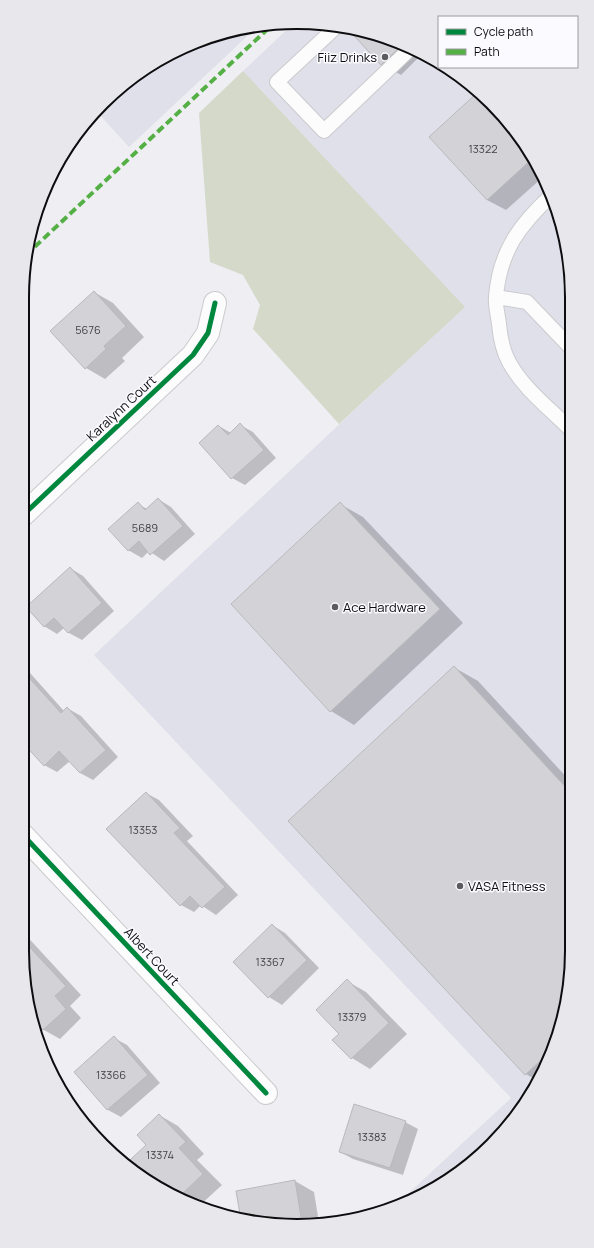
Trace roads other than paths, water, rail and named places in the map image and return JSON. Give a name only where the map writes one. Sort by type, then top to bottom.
[{"type":"street","name":"Karalynn Court","points":[[29,509],[193,355],[208,333],[215,303]]},
{"type":"street","name":"Albert Court","points":[[29,841],[266,1093]]},
{"type":"lane","points":[[332,31],[277,82],[324,131],[406,52]]},
{"type":"lane","points":[[547,200],[529,216],[510,244],[500,271],[496,298],[500,333],[508,360],[520,380],[565,424]]},
{"type":"lane","points":[[496,298],[527,302],[565,342]]},
{"type":"place","name":"Fiiz Drinks","points":[[385,57]]},
{"type":"place","name":"Ace Hardware","points":[[335,607]]},
{"type":"place","name":"VASA Fitness","points":[[460,886]]}]
